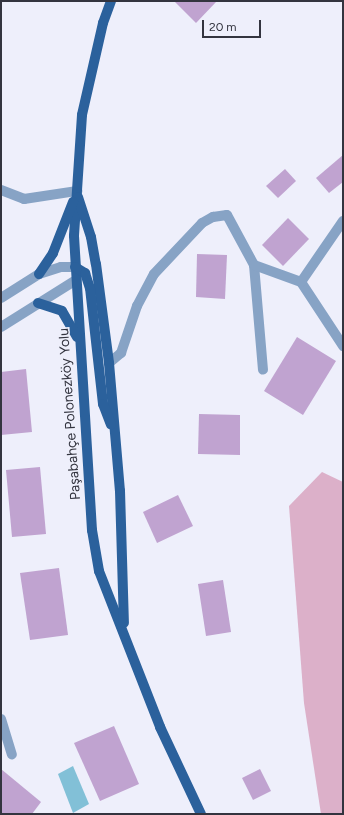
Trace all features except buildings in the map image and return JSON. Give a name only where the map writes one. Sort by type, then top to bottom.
[{"type":"main road","name":"Paşabahçe Polonezköy Yolu","points":[[111,1],[103,23],[82,115],[77,191],[75,267],[92,530],[99,571],[124,630],[160,727],[202,814]]},
{"type":"main road","name":"Paşabahçe Polonezköy Yolu","points":[[77,191],[91,237],[109,363],[120,491],[124,630]]},
{"type":"main road","points":[[39,274],[53,253],[77,191]]},
{"type":"main road","points":[[76,280],[96,264]]},
{"type":"main road","points":[[75,267],[85,273],[90,288],[103,404],[115,438]]},
{"type":"main road","points":[[38,304],[62,311],[79,341]]},
{"type":"street","points":[[1,190],[24,199],[77,191]]},
{"type":"street","points":[[109,363],[121,353],[137,306],[154,274],[202,223],[213,217],[227,216],[254,265],[263,370]]},
{"type":"street","points":[[301,282],[343,221]]},
{"type":"street","points":[[254,265],[301,282],[343,346]]},
{"type":"street","points":[[1,298],[39,274],[61,267],[75,267]]},
{"type":"street","points":[[1,327],[76,280]]},
{"type":"street","points":[[1,719],[12,754]]},
{"type":"shaded area","points":[[322,472],[343,482],[343,814],[321,814],[304,703],[289,506]]},
{"type":"water","points":[[73,766],[89,804],[73,813],[58,774]]}]
